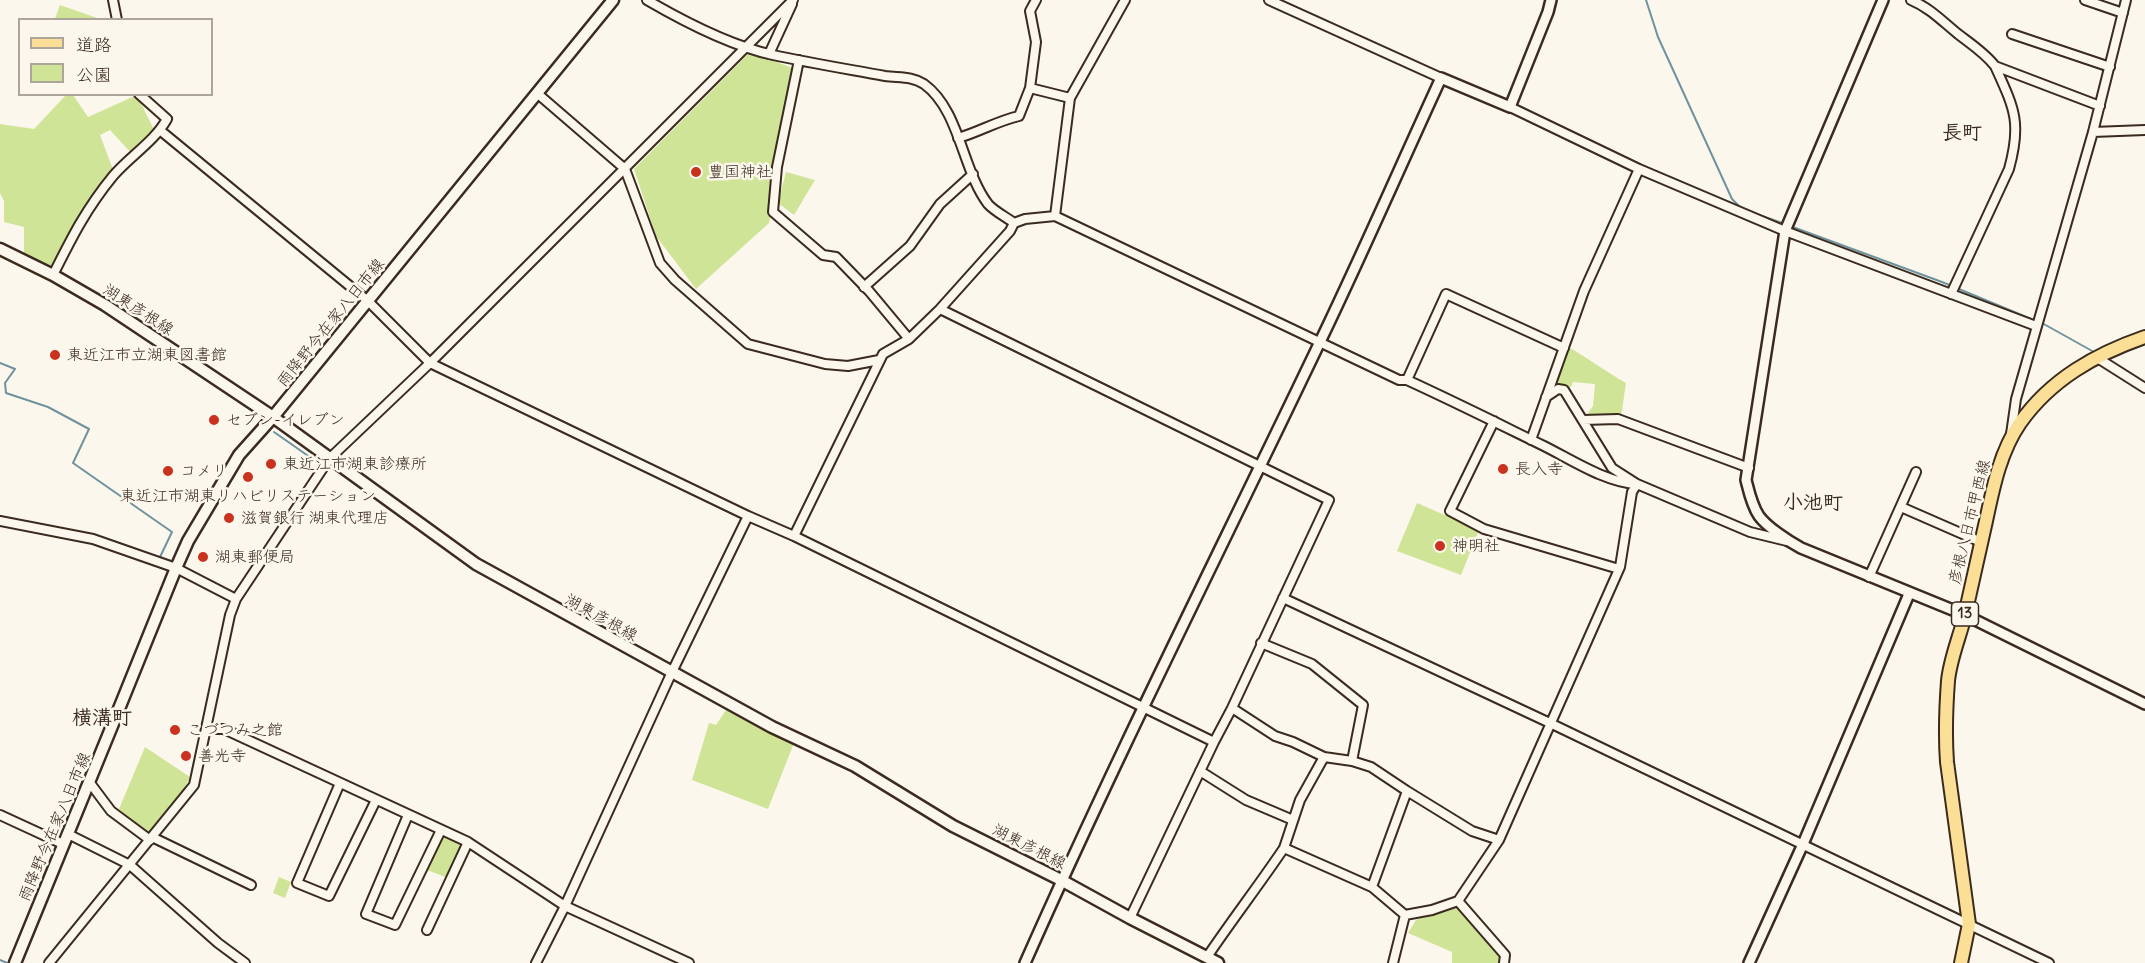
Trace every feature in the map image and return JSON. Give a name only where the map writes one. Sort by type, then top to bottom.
[{"type":"main road","name":"雨降野今在家八日市線","points":[[16,961],[176,568],[188,541],[239,455],[273,417],[613,0]]},
{"type":"main road","name":"湖東彦根線","points":[[0,249],[53,275],[105,305],[273,417],[476,564],[672,674],[772,727],[855,766],[953,826],[1218,963]]},
{"type":"main road","name":"彦根八日市甲西線","points":[[1961,963],[1969,924],[1947,762],[1945,736],[1948,678],[1965,615],[1993,489],[2010,442],[2019,424],[2034,405],[2079,366],[2145,337]]},
{"type":"street","points":[[113,0],[117,18]]},
{"type":"street","points":[[647,0],[685,22],[769,54],[910,78],[922,83],[937,95],[979,189],[990,206],[1014,223]]},
{"type":"street","points":[[49,963],[195,785],[230,615],[236,600],[329,459],[430,363],[794,0]]},
{"type":"street","points":[[769,54],[794,0]]},
{"type":"street","points":[[958,138],[999,121],[1019,116],[1030,88],[1036,42],[1030,11],[1036,0]]},
{"type":"street","points":[[1055,216],[1070,98],[1125,0]]},
{"type":"street","points":[[1269,0],[1510,108],[1639,169],[1785,231],[2036,326]]},
{"type":"street","points":[[1510,108],[1551,0]]},
{"type":"street","points":[[1788,541],[1760,517],[1752,501],[1746,480],[1785,231],[1883,0]]},
{"type":"street","points":[[1911,0],[1926,6],[1988,57],[1995,66],[2014,109],[2015,149],[2009,169],[1951,294]]},
{"type":"street","points":[[2085,0],[2123,13]]},
{"type":"street","points":[[2010,442],[2016,399],[2093,132],[2126,0]]},
{"type":"street","points":[[2012,34],[2110,67]]},
{"type":"street","points":[[799,60],[777,167],[773,212],[823,255],[836,257],[909,339]]},
{"type":"street","points":[[1995,66],[2100,106]]},
{"type":"street","points":[[1025,963],[1061,880],[1320,343],[1441,78]]},
{"type":"street","points":[[1030,88],[1070,98]]},
{"type":"street","points":[[538,94],[625,169],[660,263],[675,280],[748,344],[825,364],[848,366],[879,360]]},
{"type":"street","points":[[53,275],[89,206],[116,174],[161,131],[167,119],[141,96]]},
{"type":"street","points":[[2093,132],[2145,130]]},
{"type":"street","points":[[161,131],[368,301],[430,363],[794,536],[1214,742]]},
{"type":"street","points":[[1531,440],[1584,291],[1639,169]]},
{"type":"street","points":[[864,287],[910,246],[940,204],[973,174]]},
{"type":"street","points":[[794,536],[883,354],[909,339],[940,309],[1010,231],[1014,223],[1025,219],[1055,216],[1320,343],[1399,380],[1407,380],[1622,483],[1637,484]]},
{"type":"street","points":[[1407,380],[1446,294],[1564,348]]},
{"type":"street","points":[[940,309],[1329,500],[1232,708],[1130,918]]},
{"type":"street","points":[[2096,357],[2145,388]]},
{"type":"street","points":[[1546,397],[1558,389],[1564,390],[1612,468],[1637,484],[1750,532],[1788,541],[1909,594],[1965,615],[2145,704]]},
{"type":"street","points":[[1583,420],[1618,419],[1749,468]]},
{"type":"street","points":[[1494,421],[1450,511],[1484,529],[1619,569]]},
{"type":"street","points":[[1869,577],[1916,472]]},
{"type":"street","points":[[1405,915],[1432,910],[1458,901],[1499,840],[1619,569],[1632,492],[1637,484]]},
{"type":"street","points":[[1901,507],[1981,542]]},
{"type":"street","points":[[536,963],[748,516]]},
{"type":"street","points":[[0,521],[93,539],[176,568],[236,600]]},
{"type":"street","points":[[1749,963],[1803,844],[1909,594]]},
{"type":"street","points":[[1282,598],[1552,724],[2049,963]]},
{"type":"street","points":[[1261,643],[1312,664],[1363,705],[1352,761]]},
{"type":"street","points":[[1232,708],[1275,736],[1324,757],[1352,761],[1371,767],[1472,831],[1499,840]]},
{"type":"street","points":[[206,729],[224,729],[468,842],[565,906],[689,963]]},
{"type":"street","points":[[1207,957],[1284,848],[1300,800],[1324,757]]},
{"type":"street","points":[[1200,771],[1246,800],[1293,820]]},
{"type":"street","points":[[90,783],[111,811],[151,838],[251,885]]},
{"type":"street","points":[[340,783],[297,883],[329,896],[376,800]]},
{"type":"street","points":[[1372,887],[1407,791]]},
{"type":"street","points":[[0,815],[130,865],[218,943],[245,963]]},
{"type":"street","points":[[408,815],[366,914],[395,926],[441,830]]},
{"type":"street","points":[[427,930],[468,842]]},
{"type":"street","points":[[1284,848],[1372,887],[1405,915]]},
{"type":"street","points":[[1458,901],[1505,955],[1504,963]]},
{"type":"street","points":[[1393,963],[1405,915]]},
{"type":"green space","points":[[60,5],[97,18],[55,18]]},
{"type":"green space","points":[[750,52],[798,70],[769,223],[696,289],[656,236],[634,169]]},
{"type":"green space","points":[[65,96],[74,96],[88,117],[137,96],[155,132],[132,154],[110,130],[100,135],[115,175],[87,206],[53,266],[24,255],[24,227],[4,222],[4,201],[0,193],[0,124],[34,129]]},
{"type":"green space","points":[[786,172],[815,180],[794,215],[778,203]]},
{"type":"green space","points":[[1566,346],[1626,383],[1621,417],[1592,418],[1588,413],[1593,406],[1595,384],[1573,382],[1571,387],[1561,386],[1555,378]]},
{"type":"green space","points":[[1417,503],[1479,530],[1461,575],[1397,551]]},
{"type":"green space","points":[[726,710],[794,743],[768,809],[692,780],[709,723],[716,725]]},
{"type":"green space","points":[[145,747],[190,777],[181,795],[148,833],[119,809]]},
{"type":"green space","points":[[445,837],[462,846],[448,878],[427,870],[441,838]]},
{"type":"green space","points":[[279,877],[291,882],[285,898],[273,893]]},
{"type":"green space","points":[[1457,903],[1503,957],[1502,963],[1452,963],[1452,952],[1408,933],[1416,920]]},
{"type":"waterway","points":[[1646,0],[1658,37],[1732,199],[1742,209],[1785,224]]},
{"type":"waterway","points":[[1790,226],[1942,282],[2036,321]]},
{"type":"waterway","points":[[2042,323],[2094,352]]},
{"type":"waterway","points":[[0,363],[15,369],[5,383],[6,393],[48,407],[89,429],[73,463],[172,532],[160,557],[165,560]]},
{"type":"waterway","points":[[274,432],[314,460]]},
{"type":"waterway","points":[[0,960],[7,963]]},
{"type":"place","name":"豊国神社","points":[[696,172]]},
{"type":"place","name":"東近江市立湖東図書館","points":[[55,355]]},
{"type":"place","name":"セブン-イレブン","points":[[214,420]]},
{"type":"place","name":"東近江市湖東診療所","points":[[271,464]]},
{"type":"place","name":"長入寺","points":[[1503,469]]},
{"type":"place","name":"コメリ","points":[[168,471]]},
{"type":"place","name":"東近江市湖東リハビリステーション","points":[[248,477]]},
{"type":"place","name":"滋賀銀行 湖東代理店","points":[[229,518]]},
{"type":"place","name":"神明社","points":[[1440,546]]},
{"type":"place","name":"湖東郵便局","points":[[203,557]]},
{"type":"place","name":"こづつみ之館","points":[[175,730]]},
{"type":"place","name":"善光寺","points":[[186,756]]},
{"type":"district","name":"長町","points":[[1962,133]]},
{"type":"district","name":"小池町","points":[[1813,503]]},
{"type":"district","name":"横溝町","points":[[102,718]]}]
